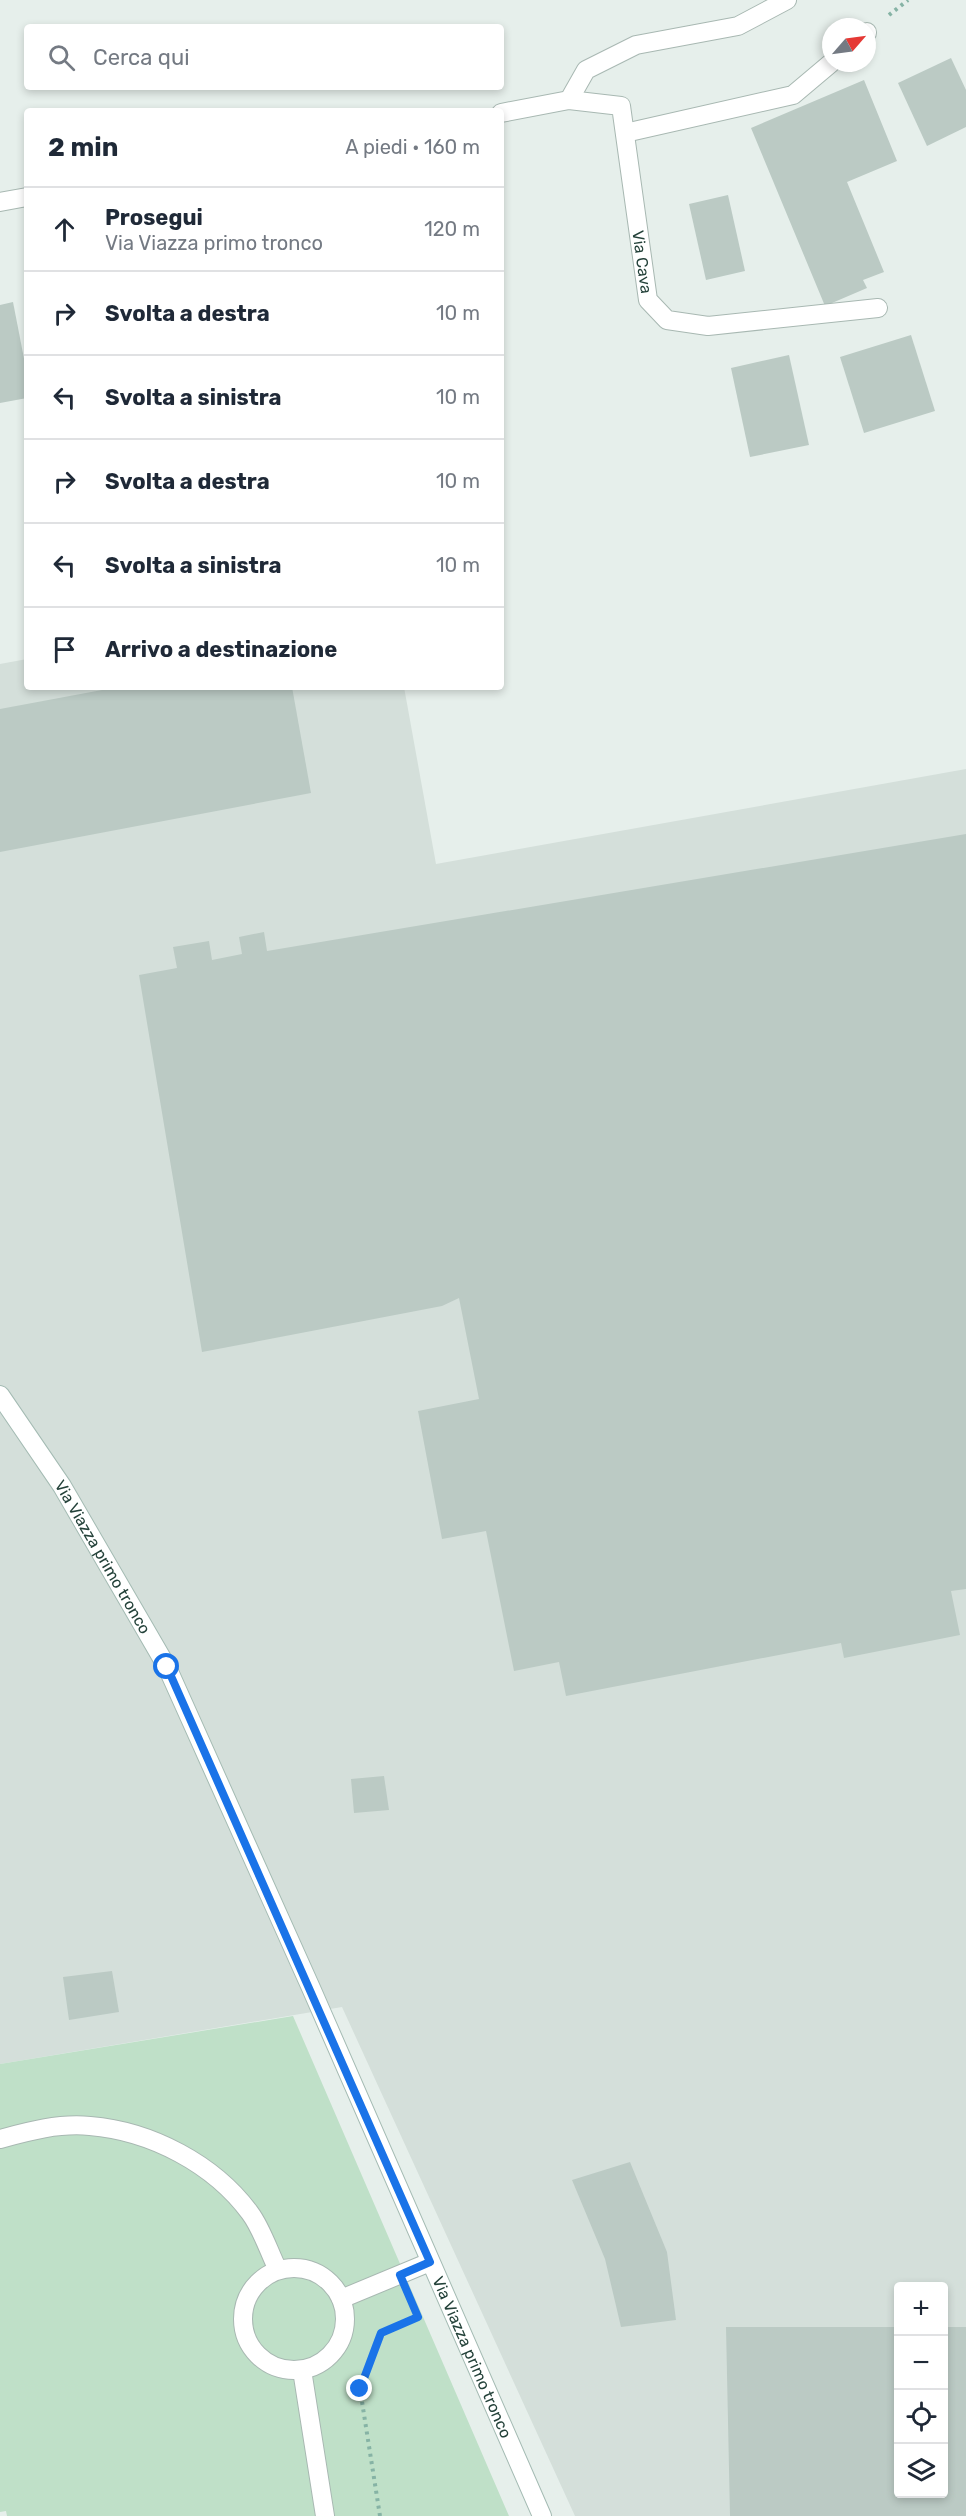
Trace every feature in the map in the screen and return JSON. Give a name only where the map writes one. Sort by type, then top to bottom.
[{"type":"street","points":[[568,100],[586,70],[636,45],[738,26],[787,0]]},
{"type":"street","points":[[625,133],[793,95],[822,71]]},
{"type":"street","name":"Via Cava","points":[[504,112],[568,100],[621,105],[648,300],[667,320],[708,326],[878,308]]},
{"type":"street","points":[[0,201],[24,197]]},
{"type":"street","name":"Via Viazza primo tronco","points":[[0,1395],[62,1486],[167,1667],[542,2516]]},
{"type":"street","points":[[0,2139],[55,2127],[90,2126],[122,2132],[169,2147],[206,2170],[237,2196],[252,2216],[278,2270]]},
{"type":"street","points":[[341,2299],[430,2262]]},
{"type":"street","points":[[308,2269],[322,2275],[334,2286],[341,2299],[346,2314],[345,2330],[330,2357],[317,2366],[302,2370],[279,2368],[259,2357],[249,2345],[244,2331],[243,2316],[254,2287],[265,2277],[278,2270],[308,2269]]},
{"type":"street","points":[[302,2370],[325,2516]]},
{"type":"path","points":[[380,2516],[360,2389],[381,2333],[418,2317],[400,2275]]},
{"type":"shaded area","points":[[24,660],[24,690],[405,690],[436,864],[966,769],[966,2516],[575,2516],[342,2007],[0,2064],[0,664]]},
{"type":"green space","points":[[293,2016],[509,2516],[7,2516],[6,2511],[0,2512],[0,2064]]},
{"type":"building","points":[[951,58],[966,90],[966,127],[927,146],[898,83]]},
{"type":"building","points":[[864,80],[897,161],[847,182],[884,272],[863,280],[867,288],[825,306],[751,128]]},
{"type":"building","points":[[728,195],[745,271],[706,280],[689,204]]},
{"type":"building","points":[[13,302],[24,359],[24,399],[0,403],[0,305]]},
{"type":"building","points":[[911,335],[935,411],[864,433],[840,357]]},
{"type":"building","points":[[789,355],[809,445],[750,457],[731,368]]},
{"type":"building","points":[[102,690],[293,690],[311,793],[0,852],[0,709]]},
{"type":"building","points":[[966,834],[966,1589],[951,1591],[960,1635],[844,1658],[841,1643],[566,1696],[559,1662],[514,1671],[486,1531],[442,1539],[418,1411],[479,1399],[459,1298],[442,1306],[202,1352],[139,975],[177,968],[173,947],[209,941],[212,960],[242,954],[239,937],[264,932],[267,951]]},
{"type":"building","points":[[384,1776],[389,1810],[354,1813],[351,1779]]},
{"type":"building","points":[[112,1971],[119,2012],[69,2020],[63,1977]]},
{"type":"building","points":[[630,2162],[667,2252],[676,2320],[621,2327],[605,2259],[572,2180]]},
{"type":"building","points":[[726,2327],[894,2327],[894,2498],[948,2498],[948,2327],[966,2327],[966,2516],[730,2516]]},
{"type":"route","points":[[167,1667],[311,1988],[430,2262],[400,2275],[418,2317],[381,2333],[360,2389]]}]
